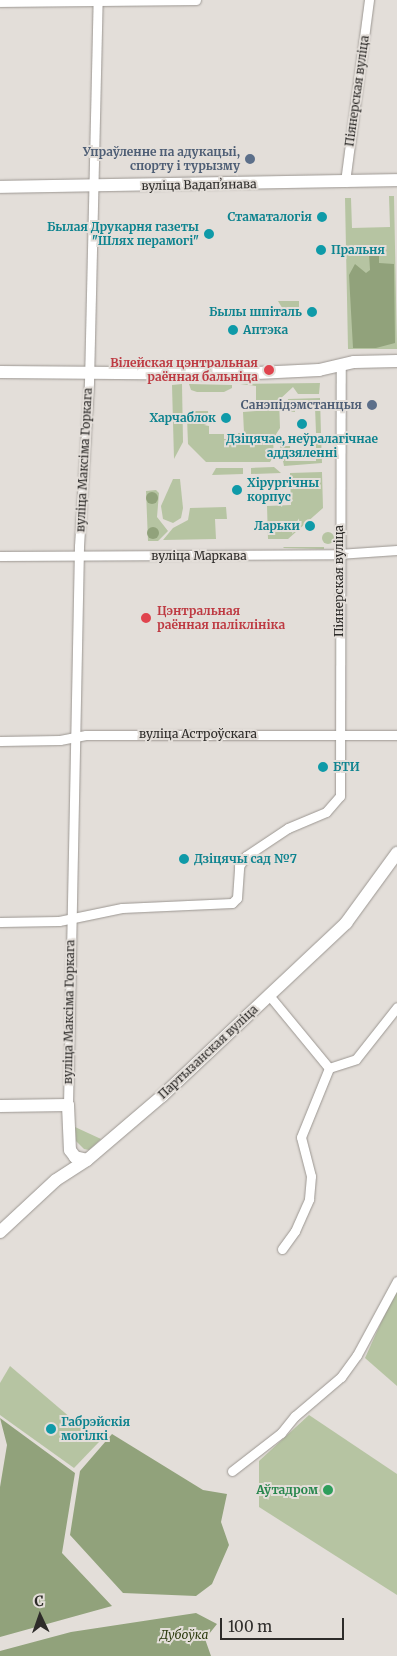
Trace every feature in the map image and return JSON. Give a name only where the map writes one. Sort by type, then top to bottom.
[{"type":"main road","name":"вуліца Вадапʼянава","points":[[0,187],[93,187],[397,180]]},
{"type":"main road","points":[[0,372],[236,374],[319,370],[354,362],[397,361]]},
{"type":"main road","name":"Партызанская вуліца","points":[[0,1232],[56,1180],[87,1160],[162,1096],[268,994],[346,923],[397,853]]},
{"type":"main road","points":[[0,1106],[68,1105],[68,1142],[64,1167],[56,1180]]},
{"type":"main road","points":[[68,1142],[73,1156],[87,1160]]},
{"type":"street","points":[[0,2],[196,0]]},
{"type":"street","name":"Піянерская вуліца","points":[[345,182],[369,0]]},
{"type":"street","name":"вуліца Максіма Горкага","points":[[68,1105],[70,919],[76,738],[79,556],[89,373],[98,1]]},
{"type":"street","name":"Піянерская вуліца","points":[[70,919],[122,908],[232,903],[237,898],[239,866],[246,856],[288,828],[326,812],[340,796],[338,554],[343,460],[341,366]]},
{"type":"street","name":"вуліца Маркава","points":[[0,556],[338,554],[397,550]]},
{"type":"street","name":"вуліца Астроўскага","points":[[0,741],[76,738],[86,735],[397,735]]},
{"type":"street","points":[[0,922],[70,919]]},
{"type":"street","points":[[268,994],[329,1068]]},
{"type":"street","points":[[282,1249],[295,1232],[309,1199],[312,1176],[301,1137],[329,1068],[356,1059],[397,1007]]},
{"type":"street","points":[[232,1471],[281,1433],[295,1416],[341,1376],[357,1355],[397,1281]]},
{"type":"green space","points":[[389,196],[394,196],[397,349],[348,349],[345,198],[351,198],[352,228],[390,227]]},
{"type":"green space","points":[[374,252],[379,256],[379,263],[394,264],[395,343],[376,348],[353,348],[349,275],[355,264],[366,273],[370,270],[369,253]]},
{"type":"green space","points":[[278,301],[299,301],[299,317],[287,316]]},
{"type":"green space","points":[[320,383],[319,394],[298,394],[293,387],[279,400],[280,428],[273,439],[274,456],[270,462],[206,462],[188,444],[187,418],[194,411],[208,411],[209,423],[204,425],[209,426],[209,434],[224,434],[224,439],[238,439],[238,433],[244,433],[243,412],[256,411],[256,386],[240,384]]},
{"type":"green space","points":[[182,384],[183,442],[174,459],[172,385]]},
{"type":"green space","points":[[189,384],[232,385],[232,388],[224,392],[197,392],[191,390]]},
{"type":"green space","points":[[320,398],[321,433],[316,433],[315,407],[308,407],[308,402],[295,402],[295,412],[286,411],[288,399]]},
{"type":"green space","points":[[316,435],[321,435],[322,463],[284,466],[280,446],[290,446],[290,461],[316,461]]},
{"type":"green space","points":[[274,467],[281,473],[251,474],[251,468]]},
{"type":"green space","points":[[216,468],[243,468],[243,474],[212,475]]},
{"type":"green space","points":[[322,472],[323,508],[288,539],[268,539],[267,506],[291,505],[290,473]]},
{"type":"green space","points":[[173,479],[180,479],[183,508],[181,518],[173,523],[163,519],[161,506]]},
{"type":"green space","points":[[156,490],[159,493],[157,517],[168,531],[158,541],[148,541],[146,491]]},
{"type":"green space","points":[[150,492],[154,492],[158,498],[154,504],[150,504],[146,500],[146,496]]},
{"type":"green space","points":[[226,507],[227,519],[215,519],[216,539],[163,540],[173,528],[188,520],[190,508]]},
{"type":"green space","points":[[153,527],[159,533],[153,539],[147,533]]},
{"type":"green space","points":[[328,532],[334,538],[328,544],[322,538]]},
{"type":"green space","points":[[284,547],[324,547],[324,549],[283,548]]},
{"type":"green space","points":[[75,1127],[101,1139],[89,1150],[84,1149],[76,1141]]},
{"type":"green space","points":[[397,1287],[397,1386],[365,1358]]},
{"type":"green space","name":"Габрэйскія могілкі","points":[[10,1366],[99,1442],[74,1468],[0,1415],[0,1383]]},
{"type":"green space","name":"Аўтадром","points":[[309,1415],[397,1474],[397,1595],[259,1507],[259,1461]]},
{"type":"green space","points":[[0,1418],[75,1473],[62,1553],[112,1606],[0,1637],[0,1487],[7,1445]]},
{"type":"green space","points":[[112,1434],[203,1490],[227,1494],[221,1522],[229,1545],[212,1584],[196,1596],[123,1593],[70,1535],[80,1471]]},
{"type":"green space","name":"Дубоўка","points":[[196,1613],[217,1624],[205,1639],[211,1656],[0,1656],[0,1651],[71,1632]]},
{"type":"place","name":"Упраўленне па адукацыі, спорту і турызму","points":[[250,159]]},
{"type":"place","name":"Стаматалогія","points":[[322,217]]},
{"type":"place","name":"Былая Друкарня газеты \"Шлях перамогі\"","points":[[209,234]]},
{"type":"place","name":"Пральня","points":[[321,250]]},
{"type":"place","name":"Былы шпіталь","points":[[312,312]]},
{"type":"place","name":"Аптэка","points":[[233,330]]},
{"type":"place","name":"Вілейская цэнтральная раённая бальніца","points":[[269,370]]},
{"type":"place","name":"Санэпідэмстанцыя","points":[[372,405]]},
{"type":"place","name":"Харчаблок","points":[[226,418]]},
{"type":"place","name":"Дзіцячае, неўралагічнае аддзяленні","points":[[302,424]]},
{"type":"place","name":"Хірургічны корпус","points":[[237,490]]},
{"type":"place","name":"Ларьки","points":[[310,526]]},
{"type":"place","name":"Цэнтральная раённая паліклініка","points":[[146,618]]},
{"type":"place","name":"БТИ","points":[[323,767]]},
{"type":"place","name":"Дзіцячы сад №7","points":[[184,859]]},
{"type":"place","name":"Габрэйскія могілкі","points":[[51,1429]]},
{"type":"place","name":"Аўтадром","points":[[328,1490]]}]
